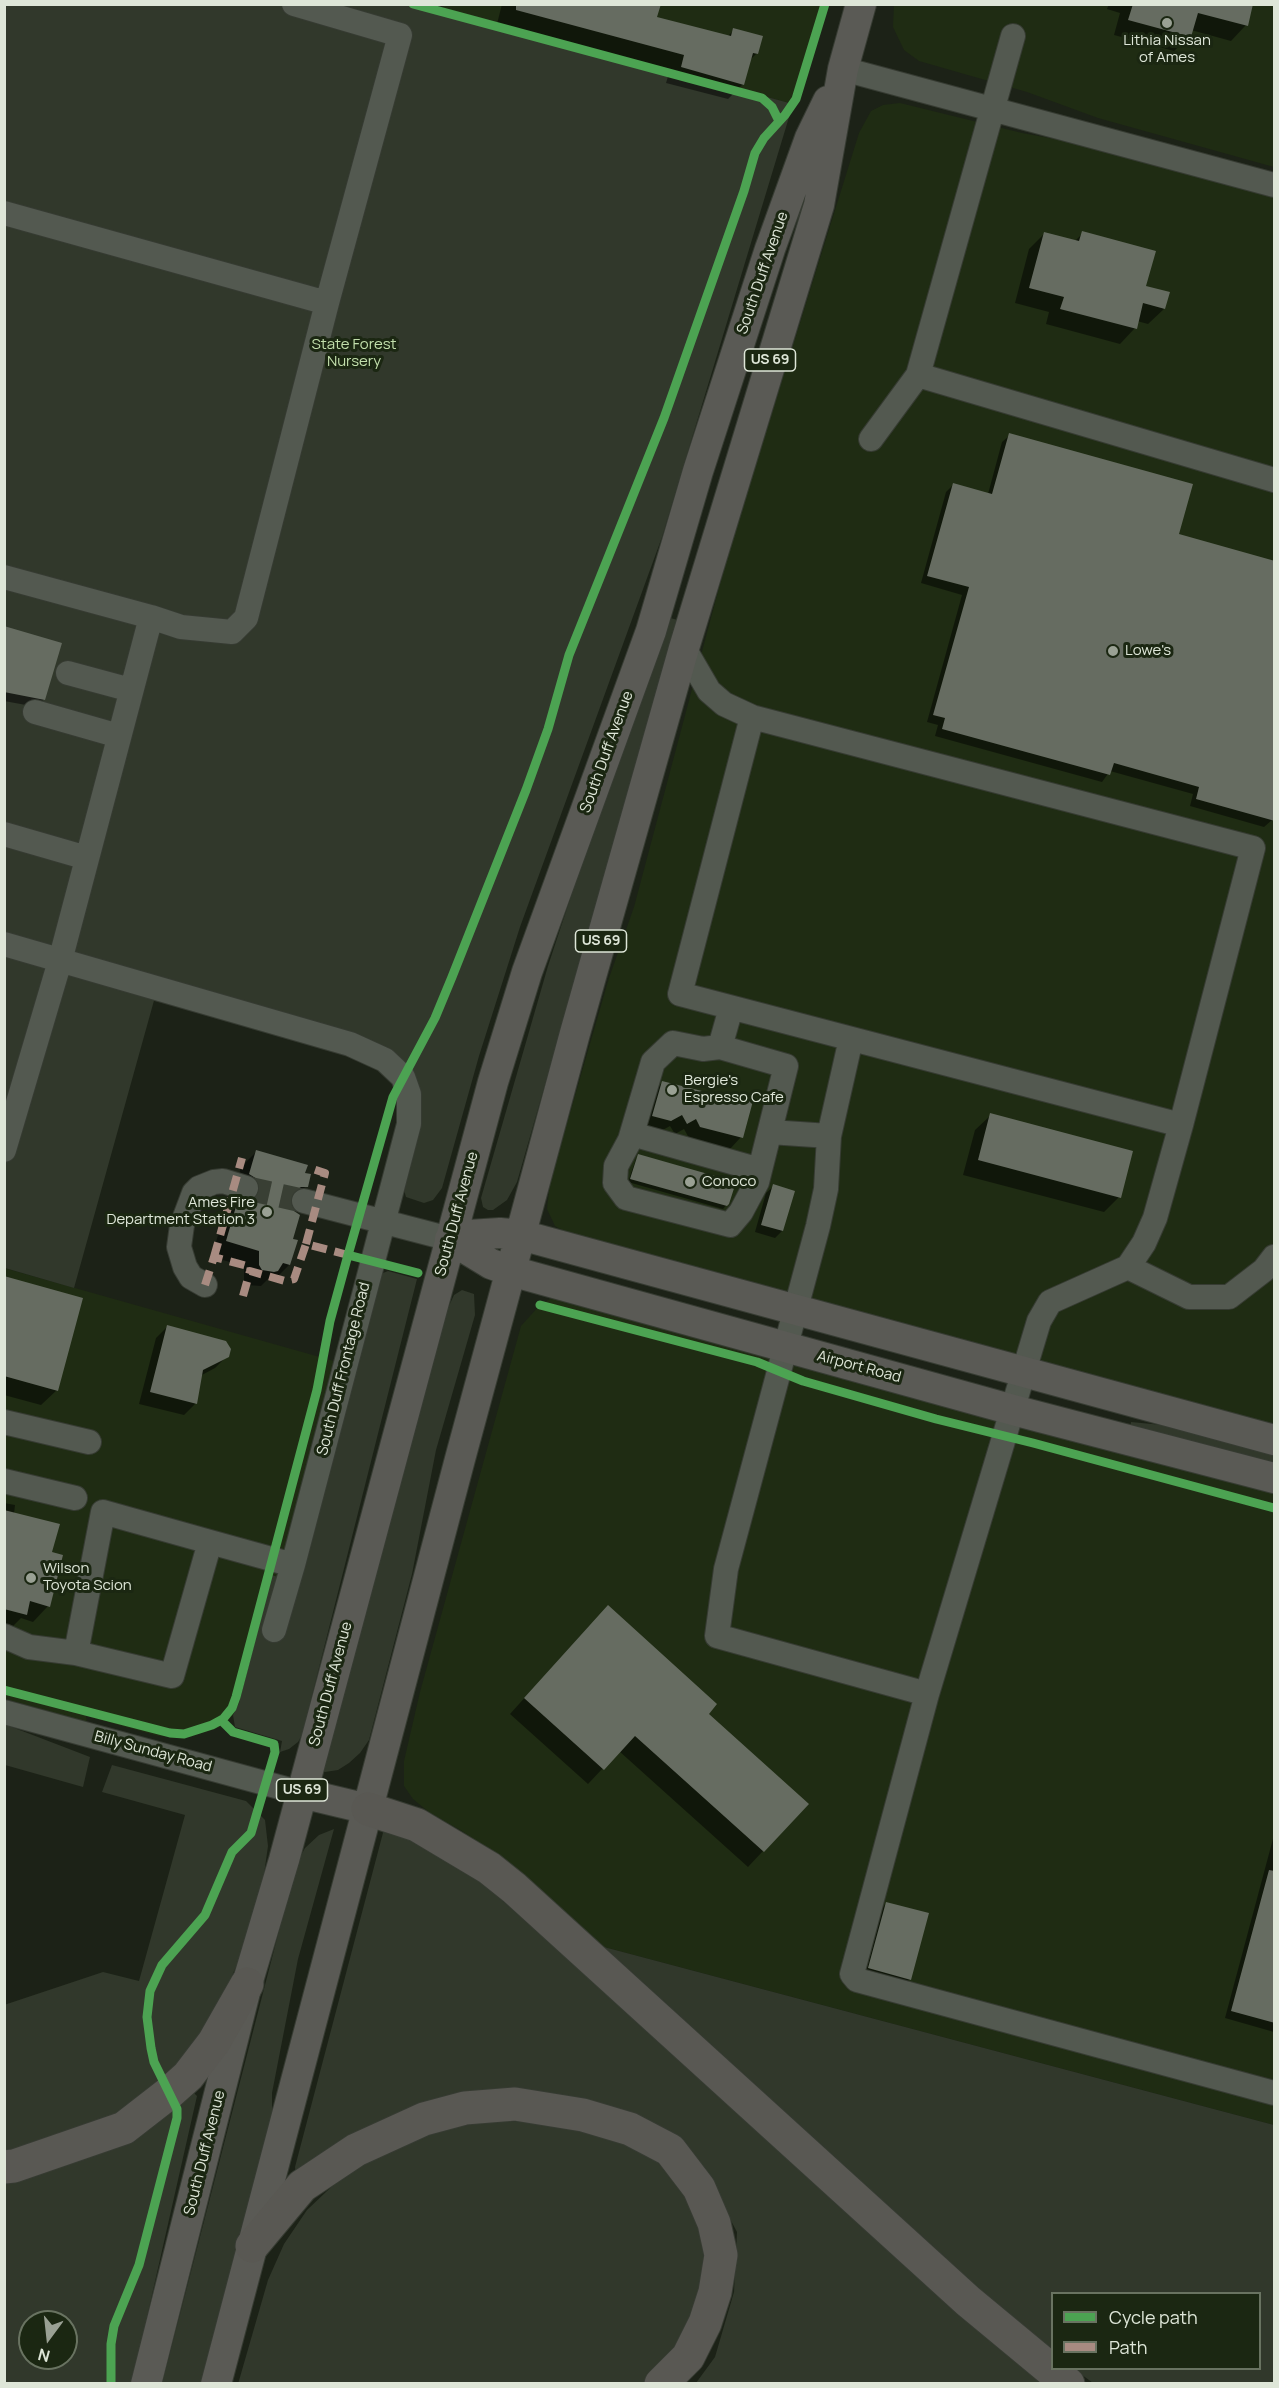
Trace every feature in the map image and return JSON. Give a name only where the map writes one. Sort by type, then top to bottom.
[{"type":"highway","points":[[368,1809],[417,1825],[460,1849],[506,1881],[968,2301],[1051,2370]]},
{"type":"highway","points":[[4,2167],[14,2166],[124,2128],[188,2076],[214,2042],[247,1984]]},
{"type":"highway","points":[[252,2246],[302,2186],[356,2150],[424,2119],[465,2108],[515,2104],[583,2115],[630,2129],[670,2150],[699,2188],[714,2223],[721,2255],[705,2323],[688,2357],[661,2384]]},
{"type":"highway","points":[[1051,2370],[1068,2384]]},
{"type":"main road","name":"South Duff Avenue","points":[[216,2384],[575,1033],[684,648],[819,205],[843,69],[861,4]]},
{"type":"main road","name":"South Duff Avenue","points":[[146,2384],[247,1984],[284,1860],[493,1082],[527,972],[651,631],[698,471],[770,249],[810,138],[843,69]]},
{"type":"main road","name":"Airport Road","points":[[450,1239],[469,1234],[521,1234],[1275,1440]]},
{"type":"main road","name":"Airport Road","points":[[450,1239],[491,1264],[511,1271],[1013,1410],[1275,1478]]},
{"type":"main road","points":[[302,1793],[368,1809]]},
{"type":"street","points":[[4,577],[181,627],[232,632],[246,618],[327,303],[400,35],[294,4]]},
{"type":"street","points":[[871,439],[918,375],[1013,36]]},
{"type":"street","points":[[843,69],[1275,185]]},
{"type":"street","points":[[4,213],[327,303]]},
{"type":"street","points":[[918,375],[1275,480]]},
{"type":"street","points":[[4,1150],[60,961],[151,617]]},
{"type":"street","points":[[684,648],[709,691],[724,704],[752,717],[1264,845],[1155,1218],[1144,1243],[1128,1267],[1050,1302],[1039,1321],[927,1694],[853,1976],[857,1980],[1275,2093]]},
{"type":"street","points":[[68,673],[131,690]]},
{"type":"street","points":[[35,712],[119,736]]},
{"type":"street","points":[[752,717],[680,994],[1181,1125]]},
{"type":"street","points":[[4,834],[87,858]]},
{"type":"street","name":"South Duff Frontage Road","points":[[4,944],[350,1044],[385,1060],[403,1077],[409,1094],[409,1124],[293,1565],[273,1630]]},
{"type":"street","points":[[720,1047],[731,1008]]},
{"type":"street","points":[[851,1039],[829,1136],[826,1189],[726,1569],[717,1636],[927,1694]]},
{"type":"street","points":[[673,1043],[703,1049],[720,1047],[786,1066],[770,1132],[757,1182],[741,1212],[730,1225],[626,1198],[615,1183],[616,1166],[632,1134],[653,1062],[673,1043]]},
{"type":"street","points":[[770,1132],[829,1136]]},
{"type":"street","points":[[632,1134],[760,1170]]},
{"type":"street","points":[[205,1285],[191,1276],[185,1267],[179,1247],[182,1224],[194,1193],[199,1188],[223,1181],[246,1188]]},
{"type":"street","name":"Airport Road","points":[[304,1201],[450,1239]]},
{"type":"street","points":[[1128,1267],[1189,1297],[1229,1297],[1264,1270],[1275,1257]]},
{"type":"street","points":[[4,1422],[89,1442]]},
{"type":"street","points":[[4,1481],[75,1498]]},
{"type":"street","points":[[76,1653],[103,1512],[293,1565]]},
{"type":"street","points":[[4,1636],[28,1647],[76,1653],[172,1676],[210,1542]]},
{"type":"street","name":"Billy Sunday Road","points":[[4,1712],[302,1793]]},
{"type":"shaded area","points":[[444,4],[823,5],[793,104],[443,8]]},
{"type":"shaded area","points":[[894,5],[1274,5],[1274,167],[1098,118],[1027,92],[919,61],[904,50],[893,27]]},
{"type":"shaded area","points":[[900,103],[1022,133],[1082,144],[1274,197],[1274,1432],[578,1239],[555,1226],[547,1209],[550,1182],[609,978],[634,907],[728,554],[859,133],[871,111],[883,105]]},
{"type":"shaded area","points":[[4,1268],[334,1361],[278,1577],[272,1575],[239,1703],[233,1715],[223,1726],[190,1737],[158,1736],[86,1716],[87,1722],[5,1699]]},
{"type":"shaded area","points":[[550,1299],[570,1299],[1274,1487],[1274,2125],[604,1947],[510,1866],[462,1831],[430,1813],[413,1799],[404,1786],[404,1761],[420,1692],[521,1326],[540,1305]]},
{"type":"green space","name":"State Forest Nursery","points":[[4,5],[428,5],[793,104],[662,537],[520,927],[479,1056],[442,1188],[433,1200],[424,1203],[406,1197],[404,1190],[404,1178],[421,1110],[420,1090],[410,1071],[160,979],[74,1288],[5,1268]]},
{"type":"green space","points":[[670,618],[678,620],[517,1182],[507,1200],[493,1210],[488,1210],[483,1207],[481,1198],[548,966],[606,790]]},
{"type":"green space","points":[[388,1271],[417,1279],[302,1735],[298,1742],[289,1749],[280,1752],[282,1741],[235,1727],[233,1715],[239,1703],[272,1575],[278,1577],[284,1636],[377,1280]]},
{"type":"green space","points":[[462,1290],[474,1294],[475,1315],[436,1450],[412,1574],[369,1740],[349,1763],[338,1770],[325,1772],[323,1771],[443,1319],[454,1295]]},
{"type":"green space","points":[[1131,1422],[1183,1427],[1274,1452],[1274,1467],[1130,1427]]},
{"type":"green space","points":[[4,1724],[90,1757],[83,1787],[5,1765]]},
{"type":"green space","points":[[112,1765],[246,1801],[265,1820],[268,1846],[263,1881],[246,1945],[219,2004],[199,2040],[175,2070],[127,2109],[87,2128],[5,2152],[4,2005],[103,1972],[139,1981],[185,1815],[102,1792]]},
{"type":"green space","points":[[334,1829],[298,1959],[272,2093],[272,2120],[201,2383],[162,2384],[296,1865],[305,1848],[319,1835]]},
{"type":"green space","points":[[384,1829],[470,1872],[1046,2383],[696,2383],[715,2357],[734,2292],[737,2232],[710,2181],[513,2092],[296,2177],[295,2167]]},
{"type":"green space","points":[[604,1947],[1274,2125],[1274,2383],[1093,2383],[1075,2370],[1261,2370],[1261,2292],[1051,2292],[1051,2351]]},
{"type":"green space","points":[[192,2091],[197,2096],[132,2383],[5,2383],[4,2179]]},
{"type":"green space","points":[[489,2120],[562,2124],[635,2146],[669,2171],[696,2205],[710,2251],[701,2301],[678,2348],[648,2383],[238,2384],[268,2280],[284,2244],[307,2210],[346,2173],[415,2136]]},
{"type":"building","points":[[516,4],[661,4],[657,17],[731,36],[733,28],[763,36],[758,54],[753,53],[744,85],[681,67],[684,55],[516,10]]},
{"type":"building","name":"Lithia Nissan of Ames","points":[[1133,4],[1253,4],[1248,26],[1198,13],[1191,37],[1128,20]]},
{"type":"building","points":[[1082,231],[1156,251],[1146,286],[1170,292],[1165,309],[1143,303],[1137,329],[1060,309],[1064,297],[1029,288],[1044,232],[1079,241]]},
{"type":"building","name":"Lowe's","points":[[1009,433],[1193,484],[1179,534],[1275,561],[1275,821],[1196,799],[1199,787],[1114,763],[1110,775],[942,729],[945,718],[933,715],[969,587],[927,576],[953,483],[992,494]]},
{"type":"building","points":[[4,626],[62,643],[45,700],[4,692]]},
{"type":"building","points":[[662,1081],[702,1091],[706,1099],[717,1093],[723,1103],[734,1096],[753,1101],[743,1138],[700,1127],[696,1119],[687,1124],[682,1115],[671,1121],[652,1116]]},
{"type":"building","points":[[990,1113],[1133,1151],[1121,1198],[978,1160]]},
{"type":"building","name":"Ames Fire Department Station 3","points":[[256,1150],[308,1165],[305,1173],[311,1174],[308,1187],[301,1187],[294,1191],[290,1198],[294,1211],[300,1215],[293,1239],[298,1240],[290,1265],[283,1263],[278,1271],[274,1272],[262,1270],[259,1265],[259,1251],[226,1241],[237,1203],[250,1202],[259,1193],[260,1185],[257,1179],[249,1174]]},
{"type":"building","points":[[638,1154],[736,1182],[729,1204],[727,1206],[630,1179]]},
{"type":"building","points":[[773,1184],[795,1191],[783,1231],[761,1225]]},
{"type":"building","points":[[4,1276],[83,1298],[58,1391],[4,1376]]},
{"type":"building","points":[[167,1325],[226,1341],[231,1349],[229,1357],[203,1370],[197,1404],[150,1392]]},
{"type":"building","name":"Wilson Toyota Scion","points":[[4,1510],[60,1524],[52,1552],[63,1555],[50,1607],[30,1601],[27,1615],[4,1609]]},
{"type":"building","points":[[608,1605],[717,1704],[709,1714],[809,1804],[764,1852],[635,1736],[604,1770],[524,1698]]},
{"type":"building","points":[[1269,1870],[1275,1871],[1275,2023],[1231,2011]]},
{"type":"building","points":[[886,1902],[929,1913],[911,1980],[868,1968]]},
{"type":"tunnel","points":[[246,1188],[304,1201]]},
{"type":"marked path","points":[[214,1257],[242,1158]]},
{"type":"marked path","points":[[306,1244],[325,1173],[310,1168]]},
{"type":"marked path","points":[[243,1296],[250,1271],[285,1281],[294,1279],[306,1244],[348,1255]]},
{"type":"marked path","points":[[205,1285],[214,1257],[251,1267],[250,1271]]},
{"type":"cycle path","points":[[413,4],[762,98],[772,107],[779,121]]},
{"type":"cycle path","points":[[418,1273],[348,1255],[393,1097],[435,1018],[526,790],[548,729],[569,655],[664,418],[744,191],[755,153],[764,138],[796,99],[825,4]]},
{"type":"cycle path","points":[[4,1690],[170,1733],[184,1734],[212,1725],[223,1719],[232,1708],[317,1390],[330,1321],[348,1255]]},
{"type":"cycle path","points":[[540,1305],[757,1362],[803,1381],[936,1419],[1274,1508]]},
{"type":"cycle path","points":[[111,2384],[111,2344],[114,2326],[139,2265],[177,2118],[177,2109],[154,2062],[151,2048],[147,2017],[150,1991],[162,1965],[205,1915],[232,1852],[251,1833],[275,1752],[274,1744],[233,1732],[221,1720]]},
{"type":"place","name":"Lithia Nissan of Ames","points":[[1167,23]]},
{"type":"place","name":"Lowe's","points":[[1113,651]]},
{"type":"place","name":"Bergie's Espresso Cafe","points":[[672,1090]]},
{"type":"place","name":"Conoco","points":[[690,1182]]},
{"type":"place","name":"Ames Fire Department Station 3","points":[[267,1212]]},
{"type":"place","name":"Wilson Toyota Scion","points":[[31,1578]]}]
